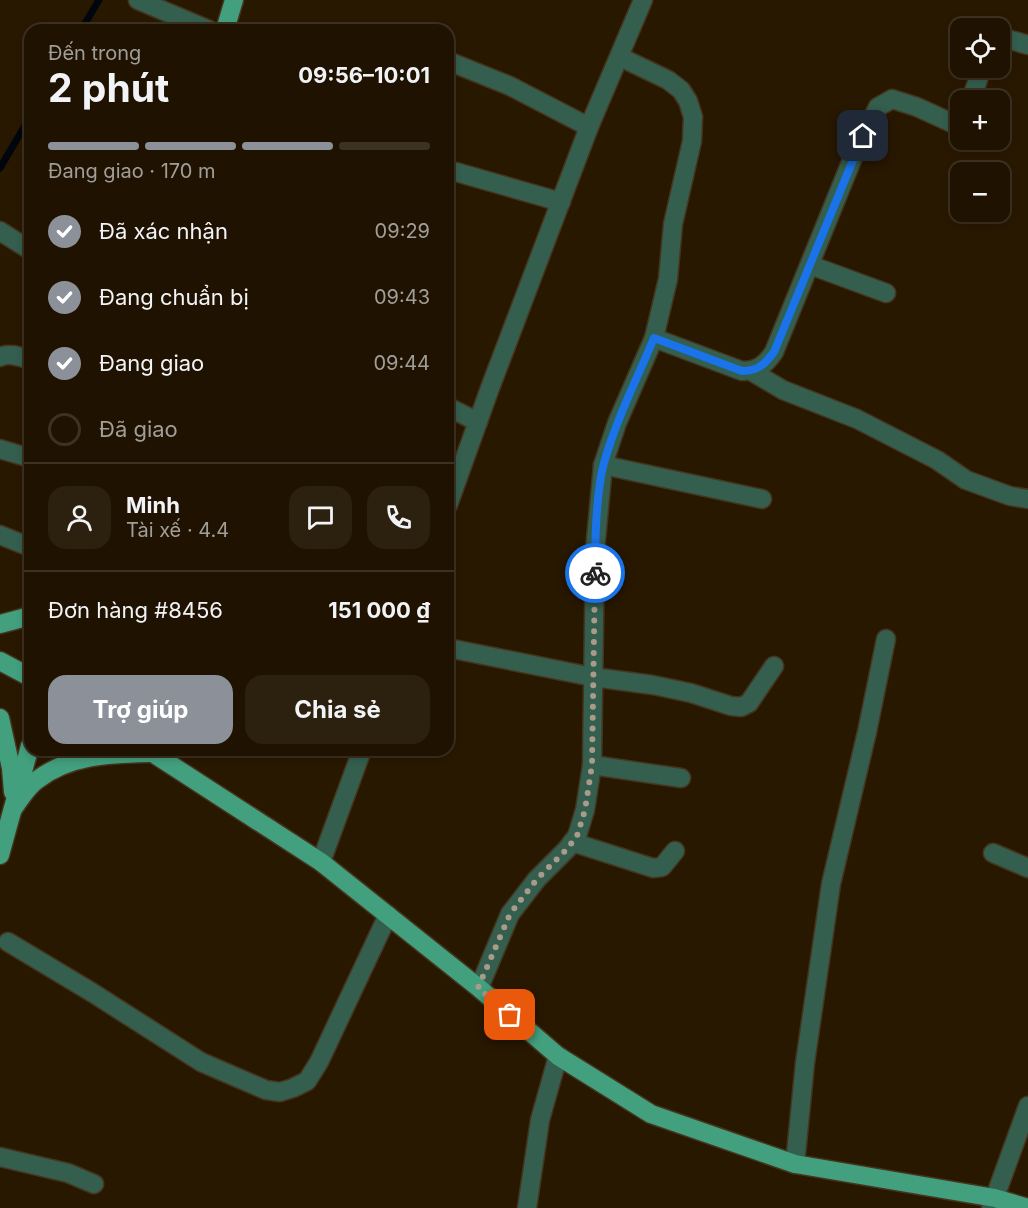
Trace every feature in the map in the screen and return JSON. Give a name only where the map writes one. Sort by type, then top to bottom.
[{"type":"main road","points":[[227,24],[234,0]]},
{"type":"main road","points":[[0,624],[24,618]]},
{"type":"main road","points":[[0,661],[24,674]]},
{"type":"main road","points":[[0,718],[11,768],[13,808]]},
{"type":"main road","points":[[0,855],[27,756]]},
{"type":"main road","points":[[13,808],[35,781],[65,763],[94,756]]},
{"type":"main road","points":[[158,756],[321,862],[478,988],[558,1056],[651,1114],[795,1164],[1028,1208]]},
{"type":"street","points":[[138,0],[195,24]]},
{"type":"street","points":[[454,488],[589,127],[643,0]]},
{"type":"street","points":[[1010,39],[1028,45]]},
{"type":"street","points":[[478,988],[510,914],[537,879],[572,843],[577,836],[585,810],[592,765],[595,550],[603,465],[617,423],[654,338],[668,279],[673,224],[692,141],[693,117],[688,101],[681,90],[668,80],[620,57]]},
{"type":"street","points":[[454,63],[510,86],[589,127]]},
{"type":"street","points":[[654,338],[742,371],[750,371],[767,362],[774,352],[856,150],[878,107],[892,99],[917,107],[950,122]]},
{"type":"street","points":[[456,172],[561,202]]},
{"type":"street","points":[[0,231],[24,246]]},
{"type":"street","points":[[810,265],[886,293]]},
{"type":"street","points":[[0,357],[4,355],[24,358]]},
{"type":"street","points":[[750,371],[783,390],[857,419],[887,434],[937,460],[966,480],[1028,499]]},
{"type":"street","points":[[454,410],[478,422]]},
{"type":"street","points":[[0,449],[24,456]]},
{"type":"street","points":[[603,465],[762,499]]},
{"type":"street","points":[[0,535],[24,545]]},
{"type":"street","points":[[795,1164],[805,1063],[831,884],[867,732],[886,639]]},
{"type":"street","points":[[454,649],[593,677],[653,685],[741,707],[749,703],[774,666]]},
{"type":"street","points":[[321,862],[360,756]]},
{"type":"street","points":[[592,765],[681,778]]},
{"type":"street","points":[[572,843],[653,868],[662,867],[675,851]]},
{"type":"street","points":[[993,853],[1028,868]]},
{"type":"street","points":[[8,942],[201,1062],[266,1090],[280,1092],[307,1081],[319,1062],[388,915]]},
{"type":"street","points":[[527,1208],[540,1120],[558,1056]]},
{"type":"street","points":[[993,1203],[1028,1106]]},
{"type":"street","points":[[0,1157],[68,1173],[94,1184]]},
{"type":"waterway","points":[[85,24],[99,0]]},
{"type":"waterway","points":[[0,168],[24,127]]},
{"type":"way so far","points":[[510,1015],[478,988],[510,914],[537,879],[577,836],[585,810],[592,765],[595,573]]},
{"type":"route","points":[[595,573],[598,503],[603,465],[617,423],[654,338],[742,371],[759,368],[767,362],[774,352],[863,136]]}]
